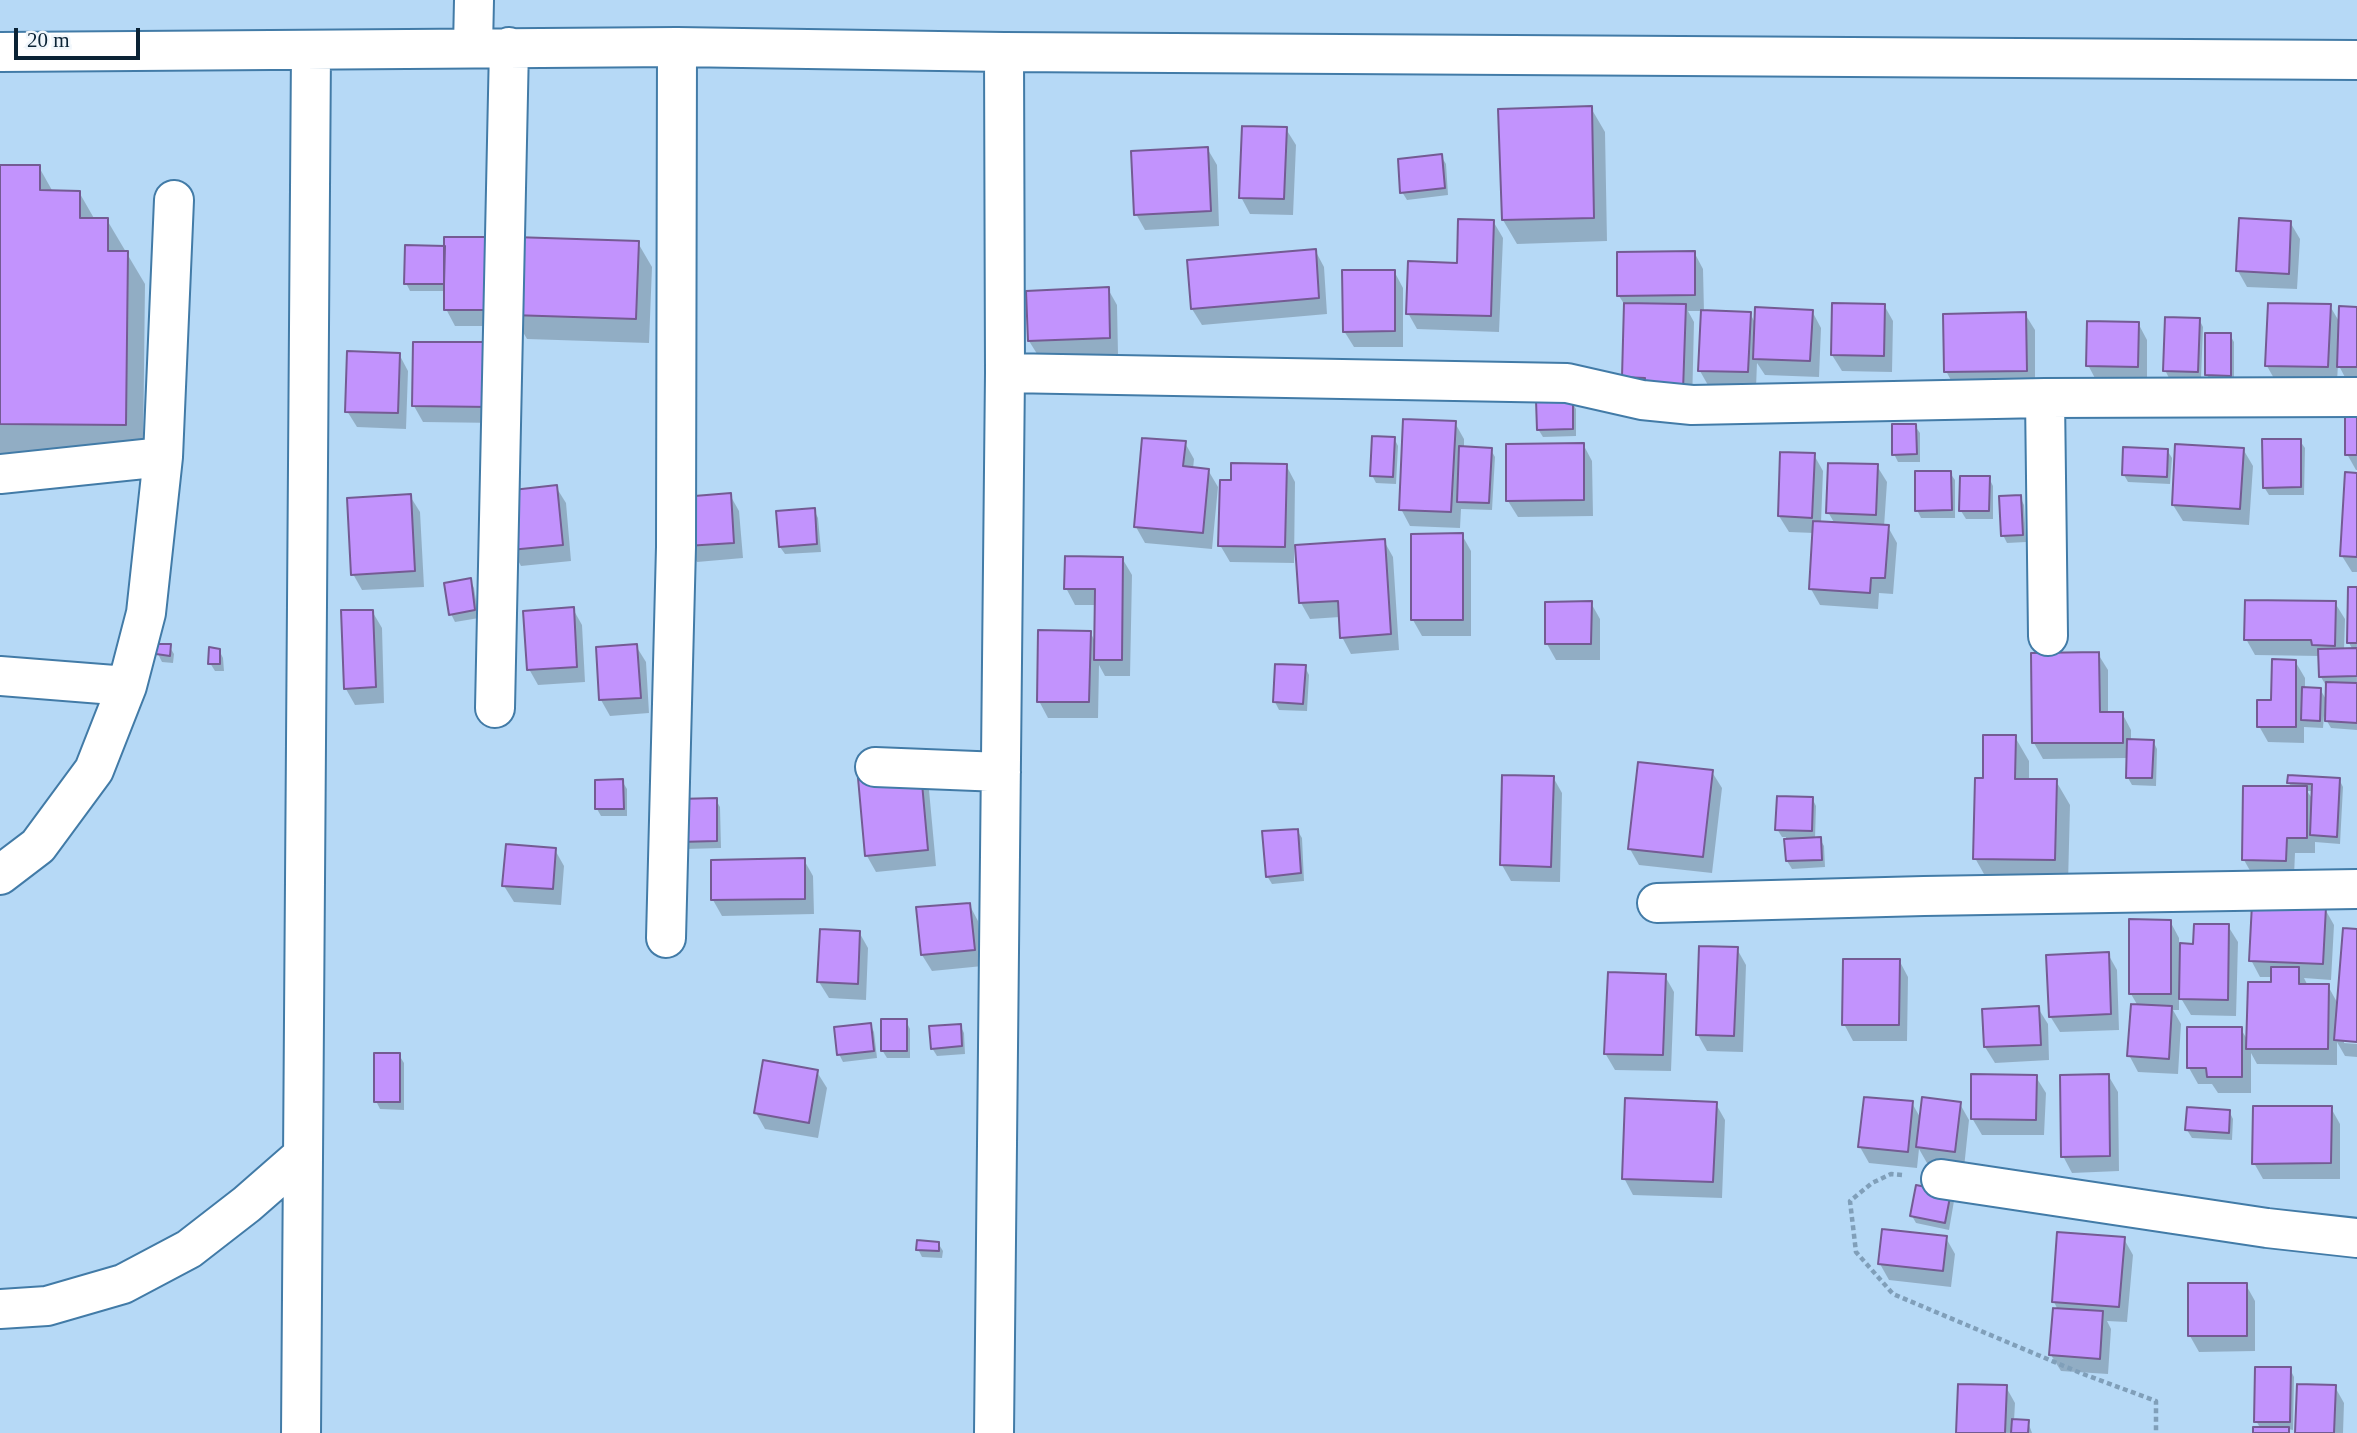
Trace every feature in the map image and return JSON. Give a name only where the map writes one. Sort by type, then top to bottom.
[{"type":"street","points":[[474,0],[491,47],[495,708]]},
{"type":"street","points":[[666,938],[676,547],[677,47]]},
{"type":"street","points":[[0,52],[677,47],[1004,52],[2357,60]]},
{"type":"street","points":[[301,1433],[311,50]]},
{"type":"street","points":[[995,1433],[1006,373],[1004,52]]},
{"type":"street","points":[[0,875],[38,846],[94,770],[127,686],[146,614],[163,457],[174,200]]},
{"type":"street","points":[[1006,373],[1567,383],[1642,400],[1692,405],[2045,398],[2357,397]]},
{"type":"street","points":[[2045,398],[2048,636]]},
{"type":"street","points":[[0,474],[163,457]]},
{"type":"street","points":[[0,677],[127,686]]},
{"type":"street","points":[[875,767],[1001,772]]},
{"type":"street","points":[[1657,904],[1938,895],[2357,889]]},
{"type":"street","points":[[0,1310],[47,1307],[123,1284],[189,1248],[247,1204],[303,1155]]},
{"type":"street","points":[[1941,1179],[2267,1228],[2357,1238]]},
{"type":"path","points":[[1941,1179],[1891,1174],[1872,1183],[1850,1201],[1856,1252],[1893,1294],[2083,1374],[2156,1401],[2156,1433]]},
{"type":"building","points":[[1592,106],[1594,218],[1502,220],[1498,109]]},
{"type":"building","points":[[1242,126],[1287,127],[1284,199],[1239,198]]},
{"type":"building","points":[[1208,147],[1211,211],[1134,215],[1131,151]]},
{"type":"building","points":[[1442,154],[1445,188],[1400,193],[1398,159]]},
{"type":"building","points":[[0,165],[40,165],[40,190],[80,191],[80,218],[108,218],[108,251],[128,251],[126,425],[0,424]]},
{"type":"building","points":[[2239,218],[2291,221],[2289,274],[2236,271]]},
{"type":"building","points":[[1458,219],[1494,220],[1491,316],[1406,314],[1408,261],[1457,263]]},
{"type":"building","points":[[444,237],[489,237],[488,310],[444,310]]},
{"type":"building","points":[[514,237],[639,241],[636,319],[511,315]]},
{"type":"building","points":[[405,245],[445,246],[444,284],[404,284]]},
{"type":"building","points":[[1316,249],[1319,298],[1191,309],[1187,260]]},
{"type":"building","points":[[1695,251],[1695,295],[1617,296],[1617,252]]},
{"type":"building","points":[[1342,270],[1395,270],[1395,331],[1343,332]]},
{"type":"building","points":[[1109,287],[1110,338],[1028,341],[1026,291]]},
{"type":"building","points":[[1624,303],[1686,304],[1683,391],[1644,390],[1645,378],[1622,377]]},
{"type":"building","points":[[1832,303],[1885,304],[1884,356],[1831,355]]},
{"type":"building","points":[[2268,303],[2331,304],[2328,367],[2265,366]]},
{"type":"building","points":[[2339,306],[2357,307],[2357,367],[2337,367]]},
{"type":"building","points":[[1755,307],[1813,310],[1810,361],[1753,359]]},
{"type":"building","points":[[1701,310],[1751,312],[1748,372],[1698,371]]},
{"type":"building","points":[[2026,312],[2027,371],[1944,372],[1943,314]]},
{"type":"building","points":[[2165,317],[2200,318],[2198,372],[2163,371]]},
{"type":"building","points":[[2087,321],[2139,322],[2138,367],[2086,366]]},
{"type":"building","points":[[2205,333],[2231,333],[2231,376],[2205,375]]},
{"type":"building","points":[[413,342],[492,342],[490,407],[412,406]]},
{"type":"building","points":[[347,351],[400,353],[398,413],[345,412]]},
{"type":"building","points":[[1536,400],[1573,400],[1573,429],[1537,430]]},
{"type":"building","points":[[2345,408],[2357,408],[2357,455],[2345,455]]},
{"type":"building","points":[[1403,419],[1456,421],[1451,512],[1399,510]]},
{"type":"building","points":[[1892,424],[1916,424],[1917,454],[1892,455]]},
{"type":"building","points":[[1372,436],[1395,437],[1393,477],[1370,476]]},
{"type":"building","points":[[1142,438],[1186,441],[1183,466],[1209,469],[1203,533],[1134,527]]},
{"type":"building","points":[[2262,439],[2301,439],[2301,487],[2263,488]]},
{"type":"building","points":[[1584,443],[1584,500],[1506,501],[1506,444]]},
{"type":"building","points":[[2175,444],[2244,448],[2240,509],[2172,505]]},
{"type":"building","points":[[1459,446],[1492,448],[1489,503],[1457,502]]},
{"type":"building","points":[[2123,447],[2168,449],[2167,477],[2122,475]]},
{"type":"building","points":[[1780,452],[1815,453],[1812,518],[1778,516]]},
{"type":"building","points":[[1231,463],[1287,464],[1285,547],[1218,546],[1220,480],[1231,480]]},
{"type":"building","points":[[1828,463],[1878,464],[1876,515],[1826,513]]},
{"type":"building","points":[[1915,471],[1951,471],[1952,510],[1915,511]]},
{"type":"building","points":[[2345,472],[2357,473],[2357,557],[2340,556]]},
{"type":"building","points":[[1960,476],[1990,476],[1989,511],[1959,511]]},
{"type":"building","points":[[557,485],[563,545],[510,550],[504,491]]},
{"type":"building","points":[[731,493],[734,543],[686,546],[682,497]]},
{"type":"building","points":[[411,494],[415,571],[351,575],[347,498]]},
{"type":"building","points":[[2021,495],[2023,535],[2001,536],[1999,496]]},
{"type":"building","points":[[815,508],[817,544],[779,547],[776,511]]},
{"type":"building","points":[[1813,521],[1889,525],[1885,578],[1871,578],[1870,593],[1809,589]]},
{"type":"building","points":[[1463,533],[1463,620],[1411,620],[1411,534]]},
{"type":"building","points":[[1385,539],[1391,634],[1340,638],[1338,601],[1299,603],[1295,545]]},
{"type":"building","points":[[1065,556],[1123,557],[1122,660],[1094,660],[1095,589],[1064,589]]},
{"type":"building","points":[[471,578],[475,610],[449,615],[444,583]]},
{"type":"building","points":[[2348,587],[2357,587],[2357,643],[2347,643]]},
{"type":"building","points":[[2245,600],[2336,601],[2335,646],[2312,645],[2311,640],[2244,640]]},
{"type":"building","points":[[1592,601],[1591,644],[1545,644],[1545,602]]},
{"type":"building","points":[[574,607],[577,667],[527,670],[523,611]]},
{"type":"building","points":[[341,610],[373,610],[376,687],[344,689]]},
{"type":"building","points":[[1038,630],[1091,631],[1089,702],[1037,702]]},
{"type":"building","points":[[155,644],[171,644],[170,656],[156,654]]},
{"type":"building","points":[[637,644],[641,698],[599,700],[596,647]]},
{"type":"building","points":[[209,647],[220,649],[220,664],[208,664]]},
{"type":"building","points":[[2357,648],[2357,676],[2319,677],[2318,649]]},
{"type":"building","points":[[2099,652],[2100,712],[2123,712],[2123,743],[2032,743],[2031,653]]},
{"type":"building","points":[[2272,659],[2296,660],[2296,727],[2257,727],[2257,700],[2271,700]]},
{"type":"building","points":[[1275,664],[1306,665],[1303,704],[1273,702]]},
{"type":"building","points":[[2326,682],[2357,683],[2357,723],[2325,721]]},
{"type":"building","points":[[2302,687],[2321,688],[2320,721],[2301,720]]},
{"type":"building","points":[[1983,735],[2016,735],[2015,779],[2057,779],[2055,860],[1973,859],[1975,778],[1983,778]]},
{"type":"building","points":[[2127,739],[2154,740],[2152,778],[2126,778]]},
{"type":"building","points":[[1638,762],[1713,770],[1703,857],[1628,849]]},
{"type":"building","points":[[921,772],[928,850],[865,856],[858,778]]},
{"type":"building","points":[[1502,775],[1554,776],[1551,867],[1500,865]]},
{"type":"building","points":[[2288,775],[2340,778],[2337,837],[2310,835],[2312,784],[2287,783]]},
{"type":"building","points":[[623,779],[624,809],[595,809],[595,780]]},
{"type":"building","points":[[2243,786],[2307,786],[2307,838],[2287,838],[2286,861],[2242,860]]},
{"type":"building","points":[[1777,796],[1813,797],[1812,831],[1775,830]]},
{"type":"building","points":[[717,798],[717,841],[679,842],[677,799]]},
{"type":"building","points":[[1298,829],[1301,873],[1266,877],[1262,831]]},
{"type":"building","points":[[1821,837],[1822,860],[1786,861],[1784,839]]},
{"type":"building","points":[[506,844],[556,848],[553,889],[502,886]]},
{"type":"building","points":[[805,858],[805,899],[711,900],[711,860]]},
{"type":"building","points":[[970,903],[975,950],[921,955],[916,907]]},
{"type":"building","points":[[2252,904],[2326,907],[2323,964],[2249,961]]},
{"type":"building","points":[[2129,919],[2171,920],[2171,994],[2129,994]]},
{"type":"building","points":[[2194,924],[2229,924],[2228,1000],[2179,999],[2180,943],[2193,944]]},
{"type":"building","points":[[2343,928],[2357,929],[2357,1042],[2334,1040]]},
{"type":"building","points":[[820,929],[860,931],[858,984],[817,982]]},
{"type":"building","points":[[1699,946],[1738,947],[1734,1036],[1696,1035]]},
{"type":"building","points":[[2109,952],[2111,1014],[2049,1017],[2046,955]]},
{"type":"building","points":[[1843,959],[1900,959],[1899,1025],[1842,1025]]},
{"type":"building","points":[[2271,967],[2299,967],[2299,984],[2329,984],[2328,1049],[2246,1049],[2248,982],[2271,982]]},
{"type":"building","points":[[1608,972],[1666,974],[1663,1055],[1604,1054]]},
{"type":"building","points":[[2131,1004],[2172,1006],[2169,1059],[2127,1056]]},
{"type":"building","points":[[2039,1006],[2041,1045],[1984,1047],[1982,1009]]},
{"type":"building","points":[[881,1019],[907,1019],[907,1051],[881,1051]]},
{"type":"building","points":[[871,1023],[874,1051],[837,1055],[834,1027]]},
{"type":"building","points":[[961,1024],[962,1046],[931,1049],[929,1026]]},
{"type":"building","points":[[2187,1027],[2242,1027],[2242,1077],[2207,1077],[2206,1068],[2187,1068]]},
{"type":"building","points":[[374,1053],[400,1053],[400,1102],[374,1102]]},
{"type":"building","points":[[763,1060],[818,1070],[809,1123],[754,1113]]},
{"type":"building","points":[[1971,1074],[2037,1075],[2036,1120],[1971,1119]]},
{"type":"building","points":[[2109,1074],[2110,1156],[2061,1157],[2060,1075]]},
{"type":"building","points":[[1864,1097],[1913,1101],[1908,1152],[1858,1147]]},
{"type":"building","points":[[1922,1097],[1961,1102],[1955,1152],[1916,1147]]},
{"type":"building","points":[[1625,1098],[1717,1102],[1713,1182],[1622,1179]]},
{"type":"building","points":[[2253,1106],[2332,1106],[2331,1163],[2252,1164]]},
{"type":"building","points":[[2187,1107],[2230,1110],[2229,1133],[2185,1130]]},
{"type":"building","points":[[1916,1185],[1951,1192],[1945,1223],[1910,1216]]},
{"type":"building","points":[[1882,1229],[1947,1236],[1943,1271],[1878,1264]]},
{"type":"building","points":[[2057,1232],[2125,1237],[2119,1307],[2052,1302]]},
{"type":"building","points":[[917,1240],[939,1242],[939,1251],[916,1250]]},
{"type":"building","points":[[2188,1283],[2247,1283],[2247,1336],[2188,1336]]},
{"type":"building","points":[[2053,1308],[2103,1311],[2100,1359],[2049,1355]]},
{"type":"building","points":[[2255,1367],[2291,1367],[2290,1422],[2254,1422]]},
{"type":"building","points":[[1958,1384],[2007,1385],[2005,1433],[1956,1433]]},
{"type":"building","points":[[2297,1384],[2336,1385],[2334,1433],[2295,1433]]},
{"type":"building","points":[[2012,1419],[2029,1420],[2028,1433],[2011,1433]]},
{"type":"building","points":[[2253,1427],[2289,1427],[2289,1433],[2253,1433]]}]
